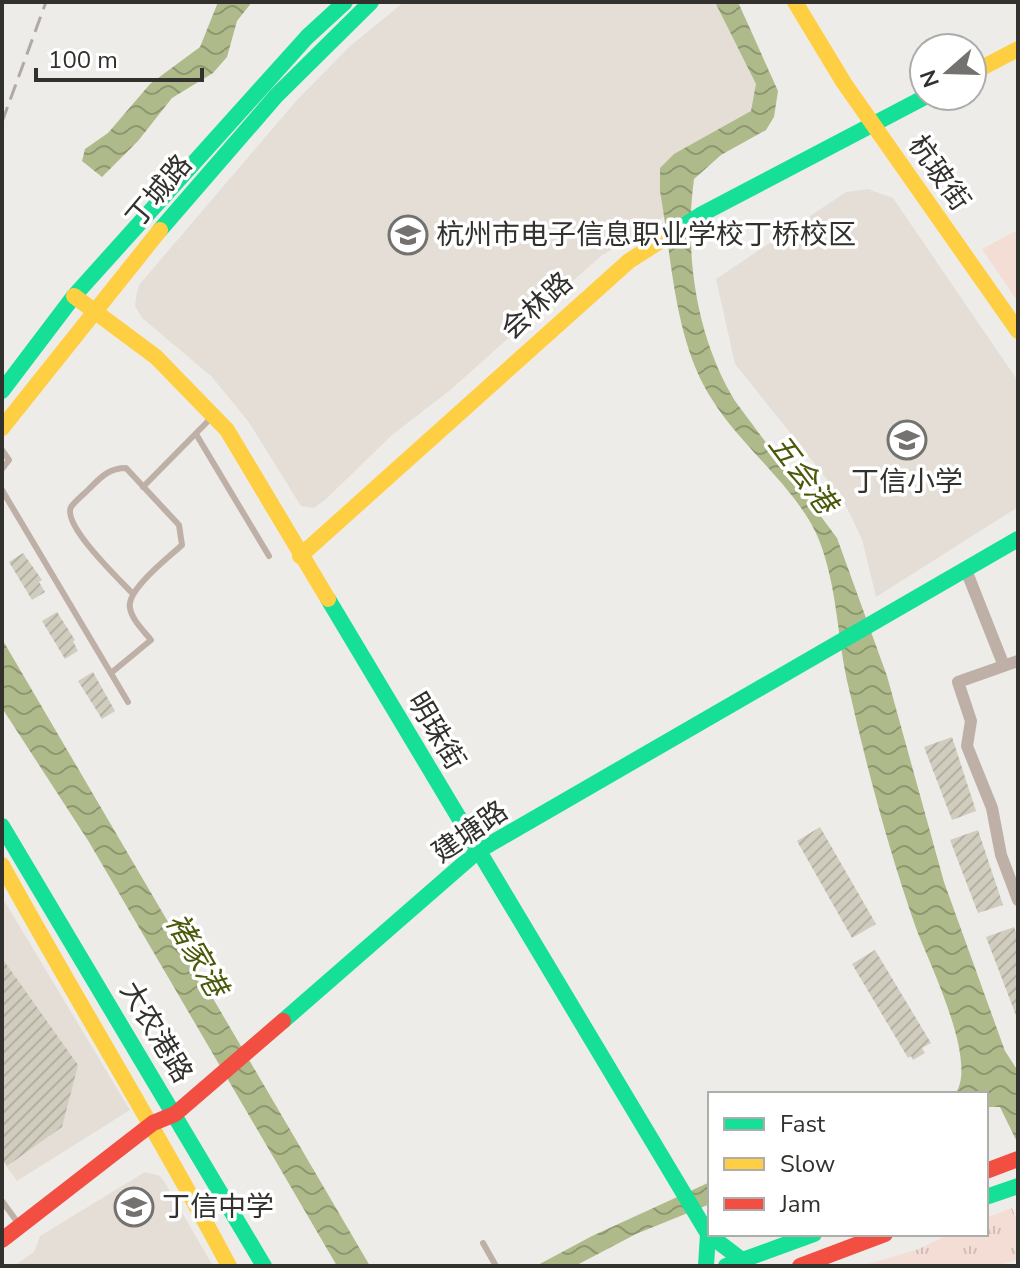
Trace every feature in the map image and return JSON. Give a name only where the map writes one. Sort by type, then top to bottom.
[{"type":"street","name":"丁城路","points":[[2,391],[74,296],[307,37],[345,2]]},
{"type":"street","name":"丁城路","points":[[2,428],[93,309],[249,125],[321,45],[371,2]]},
{"type":"street","name":"杭玻街","points":[[795,2],[873,124],[1018,331]]},
{"type":"street","points":[[988,65],[1018,49]]},
{"type":"street","name":"会林路","points":[[300,556],[629,261],[702,214],[908,106]]},
{"type":"street","name":"明珠街","points":[[74,296],[170,368],[215,415],[708,1234]]},
{"type":"street","name":"建塘路","points":[[2,1240],[153,1123],[175,1114],[201,1093],[478,851],[1018,539]]},
{"type":"street","points":[[966,570],[1004,666]]},
{"type":"street","points":[[1018,661],[958,682],[971,721],[967,746],[992,808],[1001,855],[1018,900]]},
{"type":"street","name":"大农港路","points":[[2,826],[264,1266]]},
{"type":"street","name":"大农港路","points":[[2,865],[70,988],[153,1123],[229,1266]]},
{"type":"street","points":[[988,1170],[1018,1159]]},
{"type":"street","points":[[988,1196],[1018,1186]]},
{"type":"street","points":[[706,1266],[708,1234]]},
{"type":"street","name":"明珠街","points":[[710,1236],[734,1263]]},
{"type":"street","points":[[734,1263],[808,1236]]},
{"type":"street","points":[[800,1266],[880,1236]]},
{"type":"lane","points":[[143,487],[215,415]]},
{"type":"lane","points":[[196,434],[269,556]]},
{"type":"lane","points":[[2,450],[9,460],[2,469]]},
{"type":"lane","points":[[111,673],[151,640],[133,616],[129,605],[132,593],[182,545],[179,525],[126,468],[116,468],[105,473],[71,507],[70,516],[80,535],[132,593]]},
{"type":"lane","points":[[2,490],[128,702]]},
{"type":"lane","points":[[2,1201],[20,1226]]},
{"type":"lane","points":[[483,1243],[496,1266]]},
{"type":"shaded area","name":"杭州市电子信息职业学校丁桥校区","points":[[404,2],[729,2],[770,98],[751,128],[664,166],[667,215],[601,256],[449,391],[392,435],[325,500],[314,508],[301,506],[248,421],[211,376],[142,318],[135,306],[136,296],[139,285],[296,101],[349,47]]},
{"type":"shaded area","name":"丁信小学","points":[[868,189],[893,198],[1018,381],[1018,507],[876,597],[862,539],[842,498],[735,364],[716,279],[846,192]]},
{"type":"shaded area","points":[[2,897],[130,1110],[17,1181],[2,1160]]},
{"type":"shaded area","name":"丁信中学","points":[[145,1172],[160,1176],[213,1266],[14,1266],[34,1252],[40,1236]]},
{"type":"green space","points":[[1018,230],[1018,302],[982,249]]},
{"type":"green space","points":[[1012,1208],[1018,1224],[1018,1259],[999,1266],[861,1266],[919,1249],[945,1236],[988,1236],[988,1217]]},
{"type":"water","points":[[218,2],[252,2],[237,21],[227,57],[213,73],[172,98],[138,141],[102,177],[82,161],[85,149],[108,133],[150,84],[200,47]]},
{"type":"water","points":[[715,2],[738,2],[778,91],[774,117],[766,130],[721,155],[694,179],[692,265],[702,322],[711,350],[735,401],[837,538],[887,676],[944,882],[1005,1051],[1018,1071],[1018,1144],[1000,1107],[988,1107],[988,1092],[956,1092],[961,1079],[957,1037],[916,928],[879,810],[849,689],[834,595],[819,540],[799,505],[713,401],[700,378],[682,327],[660,191],[660,168],[674,154],[751,111],[756,84]]},
{"type":"water","points":[[2,639],[370,1266],[337,1266],[89,842],[2,708]]},
{"type":"water","points":[[708,1183],[708,1205],[636,1234],[575,1266],[536,1266],[592,1236]]},
{"type":"building","points":[[23,553],[42,580],[39,582],[45,592],[32,600],[9,562]]},
{"type":"building","points":[[57,612],[75,640],[78,651],[65,659],[42,621]]},
{"type":"building","points":[[93,672],[115,711],[102,719],[78,681]]},
{"type":"building","points":[[952,737],[976,811],[952,820],[924,747]]},
{"type":"building","points":[[820,827],[876,924],[852,938],[797,841]]},
{"type":"building","points":[[978,830],[1003,905],[978,913],[950,840]]},
{"type":"building","points":[[1014,927],[1018,938],[1017,1018],[986,937]]},
{"type":"building","points":[[875,950],[931,1043],[922,1048],[925,1053],[913,1060],[911,1056],[908,1058],[852,964]]},
{"type":"building","points":[[2,958],[78,1065],[62,1127],[7,1166],[2,1159]]},
{"type":"railway","points":[[2,122],[46,2]]},
{"type":"traffic: fast","points":[[2,391],[74,296],[307,37],[345,2]]},
{"type":"traffic: fast","points":[[160,230],[276,96],[371,2]]},
{"type":"traffic: fast","points":[[665,238],[702,214],[908,106]]},
{"type":"traffic: fast","points":[[283,1021],[478,851],[1018,539]]},
{"type":"traffic: fast","points":[[328,599],[708,1234]]},
{"type":"traffic: fast","points":[[2,826],[264,1266]]},
{"type":"traffic: fast","points":[[988,1196],[1018,1186]]},
{"type":"traffic: fast","points":[[706,1266],[708,1234]]},
{"type":"traffic: fast","points":[[711,1236],[742,1260]]},
{"type":"traffic: fast","points":[[726,1266],[808,1236]]},
{"type":"traffic: slow","points":[[795,2],[844,83],[1018,331]]},
{"type":"traffic: slow","points":[[988,65],[1018,49]]},
{"type":"traffic: slow","points":[[2,428],[160,230]]},
{"type":"traffic: slow","points":[[300,556],[629,261],[665,238]]},
{"type":"traffic: slow","points":[[74,296],[156,357],[227,430],[328,599]]},
{"type":"traffic: slow","points":[[2,865],[229,1266]]},
{"type":"traffic: jam","points":[[2,1240],[153,1123],[175,1114],[283,1021]]},
{"type":"traffic: jam","points":[[988,1170],[1018,1159]]},
{"type":"traffic: jam","points":[[800,1266],[880,1236]]},
{"type":"place","name":"杭州市电子信息职业学校丁桥校区","points":[[408,235]]},
{"type":"place","name":"丁信小学","points":[[907,440]]},
{"type":"place","name":"丁信中学","points":[[134,1207]]},
{"type":"water label","name":"五会港","points":[[802,474]]},
{"type":"water label","name":"褚家港","points":[[196,955]]}]
